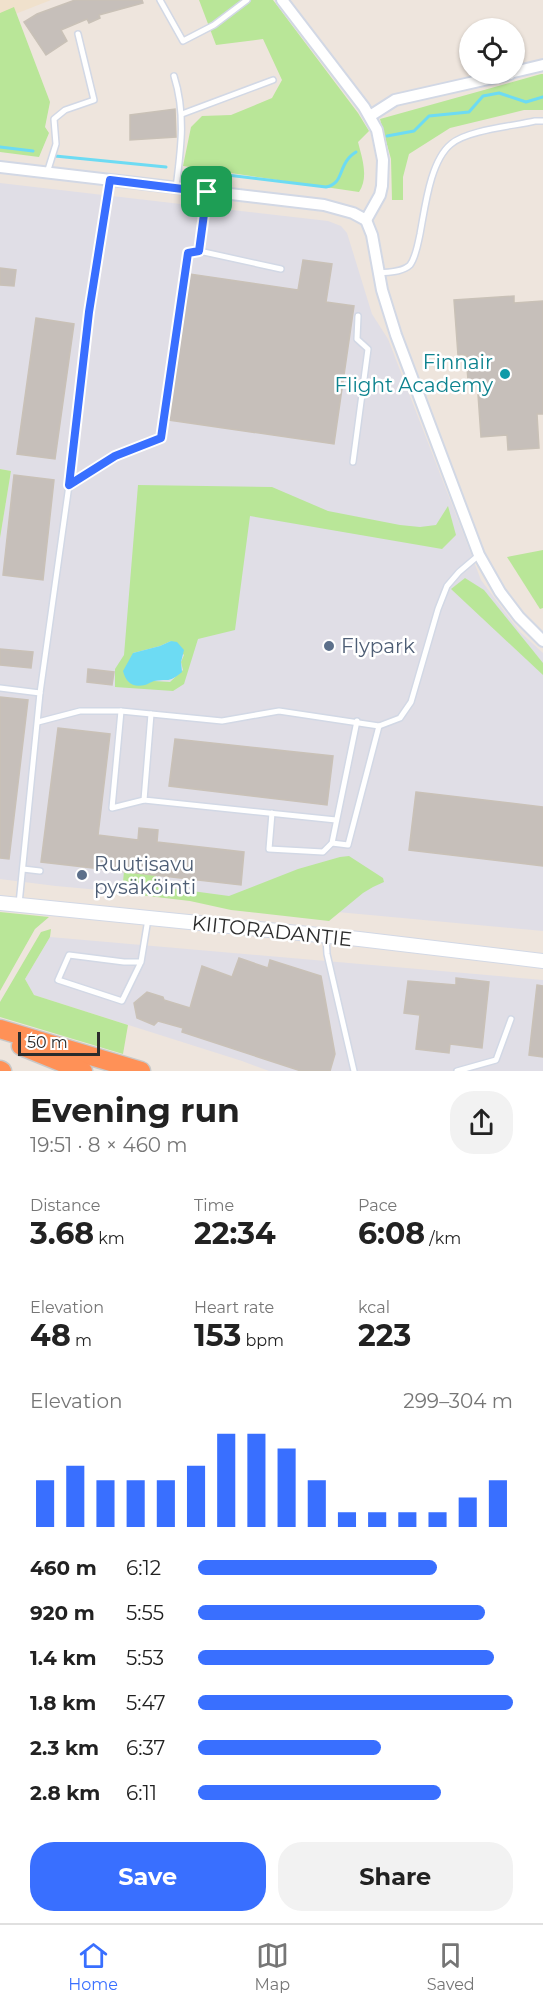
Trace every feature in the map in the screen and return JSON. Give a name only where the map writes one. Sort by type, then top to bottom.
[{"type":"highway","points":[[0,1029],[141,1071]]},
{"type":"highway","points":[[0,1038],[83,1071]]},
{"type":"main road","name":"KIITORADANTIE","points":[[0,903],[543,961]]},
{"type":"street","points":[[282,0],[370,116],[377,130],[381,144],[383,175],[380,195],[366,220]]},
{"type":"street","points":[[525,70],[543,65]]},
{"type":"street","points":[[370,116],[394,100],[464,84]]},
{"type":"street","points":[[0,167],[324,205],[353,213],[366,220],[372,235],[385,302],[396,335],[479,555],[500,592],[519,618],[543,641]]},
{"type":"lane","points":[[160,0],[183,41],[214,25],[247,0]]},
{"type":"lane","points":[[47,173],[56,144],[54,119],[65,110],[94,100],[78,34]]},
{"type":"lane","points":[[174,76],[182,114],[176,188]]},
{"type":"lane","points":[[182,114],[273,80]]},
{"type":"lane","points":[[379,273],[404,269],[411,264],[434,170],[443,151],[453,142],[468,135],[543,121]]},
{"type":"lane","points":[[19,905],[40,693],[69,485],[89,312],[110,180]]},
{"type":"lane","points":[[199,251],[207,192]]},
{"type":"lane","points":[[69,485],[115,456],[161,438],[188,253],[199,251],[281,269]]},
{"type":"lane","points":[[353,462],[368,350],[357,339],[358,316]]},
{"type":"lane","points":[[38,722],[80,711],[122,711],[222,722],[279,711],[379,726],[400,718],[411,702],[447,586],[479,555]]},
{"type":"lane","points":[[0,688],[40,693]]},
{"type":"lane","points":[[122,711],[112,808],[144,800],[336,820]]},
{"type":"lane","points":[[144,800],[152,714]]},
{"type":"lane","points":[[272,813],[269,849],[323,852],[332,843],[357,721]]},
{"type":"lane","points":[[332,843],[348,845],[379,726]]},
{"type":"lane","points":[[23,869],[40,871]]},
{"type":"lane","points":[[141,962],[69,955],[58,980],[122,1001],[141,962],[148,918]]},
{"type":"lane","points":[[326,937],[327,954],[354,1071]]},
{"type":"lane","points":[[457,1071],[496,1060],[510,1019]]},
{"type":"shaded area","points":[[0,0],[51,0],[0,20]]},
{"type":"shaded area","points":[[0,183],[328,221],[341,226],[347,233],[372,314],[388,339],[481,580],[520,632],[543,653],[543,931],[0,879],[0,538],[11,471],[0,469]]},
{"type":"shaded area","points":[[50,937],[543,980],[543,1071],[269,1071],[34,995],[25,979]]},
{"type":"green space","points":[[199,0],[273,0],[369,131],[358,142],[364,174],[359,192],[183,166],[191,127],[202,116],[231,115],[272,98],[282,80],[263,39],[216,45]]},
{"type":"green space","points":[[14,7],[50,102],[45,127],[49,133],[39,157],[0,152],[0,13]]},
{"type":"green space","points":[[543,74],[543,110],[524,110],[450,128],[409,154],[403,177],[403,200],[392,200],[391,159],[380,119],[505,84],[525,84],[525,78]]},
{"type":"green space","points":[[0,469],[11,471],[0,538]]},
{"type":"green space","points":[[138,485],[272,487],[328,511],[420,527],[436,525],[448,506],[456,535],[442,549],[250,516],[235,630],[198,639],[184,684],[173,691],[115,687],[115,669],[124,655]],"holes":[[[171,641],[184,655],[181,662],[183,670],[170,682],[154,681],[133,653]]]},
{"type":"green space","points":[[543,550],[543,608],[540,609],[507,557]]},
{"type":"green space","points":[[465,578],[484,590],[543,663],[543,675],[451,589]]},
{"type":"green space","points":[[349,856],[383,878],[384,882],[363,893],[329,921],[231,910],[190,901],[122,893],[124,871],[156,875],[155,886],[229,896],[298,869]]},
{"type":"green space","points":[[0,912],[49,917],[35,929],[0,991]]},
{"type":"green space","points":[[51,929],[50,937],[25,979],[34,995],[128,1025],[123,1054],[0,1017],[0,1002],[41,932]]},
{"type":"water","points":[[171,641],[177,642],[184,650],[181,662],[182,672],[171,679],[154,681],[145,685],[136,686],[128,681],[123,671],[133,653]]},
{"type":"building","points":[[75,0],[142,0],[143,3],[99,15],[100,18],[89,23],[87,19],[61,30],[67,41],[46,55],[24,22],[37,14]]},
{"type":"building","points":[[175,109],[176,137],[130,140],[130,115]]},
{"type":"building","points":[[303,260],[332,264],[326,302],[354,306],[334,444],[169,420],[190,274],[298,290]]},
{"type":"building","points":[[0,268],[16,270],[14,286],[0,285]]},
{"type":"building","name":"Finnair Flight Academy","points":[[514,296],[514,303],[543,301],[543,414],[537,414],[539,448],[508,450],[507,435],[481,437],[477,380],[468,380],[466,355],[458,355],[454,300]]},
{"type":"building","points":[[36,318],[74,324],[55,459],[17,454]]},
{"type":"building","points":[[14,475],[54,480],[43,580],[3,575]]},
{"type":"building","points":[[0,649],[33,652],[31,668],[0,665]]},
{"type":"building","points":[[88,669],[114,672],[112,685],[87,682]]},
{"type":"building","points":[[0,697],[28,700],[9,859],[0,858]]},
{"type":"building","points":[[58,728],[110,734],[98,835],[138,840],[139,828],[158,830],[157,842],[244,852],[241,885],[41,862]]},
{"type":"building","points":[[175,739],[333,756],[327,805],[169,786]]},
{"type":"building","points":[[416,792],[543,807],[543,866],[409,850]]},
{"type":"building","points":[[239,958],[268,968],[270,960],[321,976],[335,1054],[330,1071],[301,1071],[182,1032],[183,1028],[158,1021],[154,1025],[137,1018],[134,1003],[147,992],[190,1008],[202,966],[232,977]]},
{"type":"building","points":[[456,978],[489,982],[482,1048],[450,1044],[449,1053],[416,1049],[420,1015],[404,1013],[408,981],[456,985]]},
{"type":"building","points":[[537,985],[543,986],[543,1057],[529,1055]]},
{"type":"waterway","points":[[387,136],[414,131],[429,116],[469,112],[483,96],[499,93],[526,102],[543,97]]},
{"type":"waterway","points":[[0,147],[33,151]]},
{"type":"waterway","points":[[186,170],[326,187],[338,180],[345,163],[356,152]]},
{"type":"waterway","points":[[55,156],[166,167]]},
{"type":"place","name":"Finnair Flight Academy","points":[[505,374]]},
{"type":"place","name":"Flypark","points":[[329,646]]},
{"type":"place","name":"Ruutisavu pysäköinti","points":[[82,875]]},
{"type":"route","points":[[110,180],[207,192],[199,251],[188,253],[161,438],[115,456],[69,485],[89,312],[110,180]]}]
